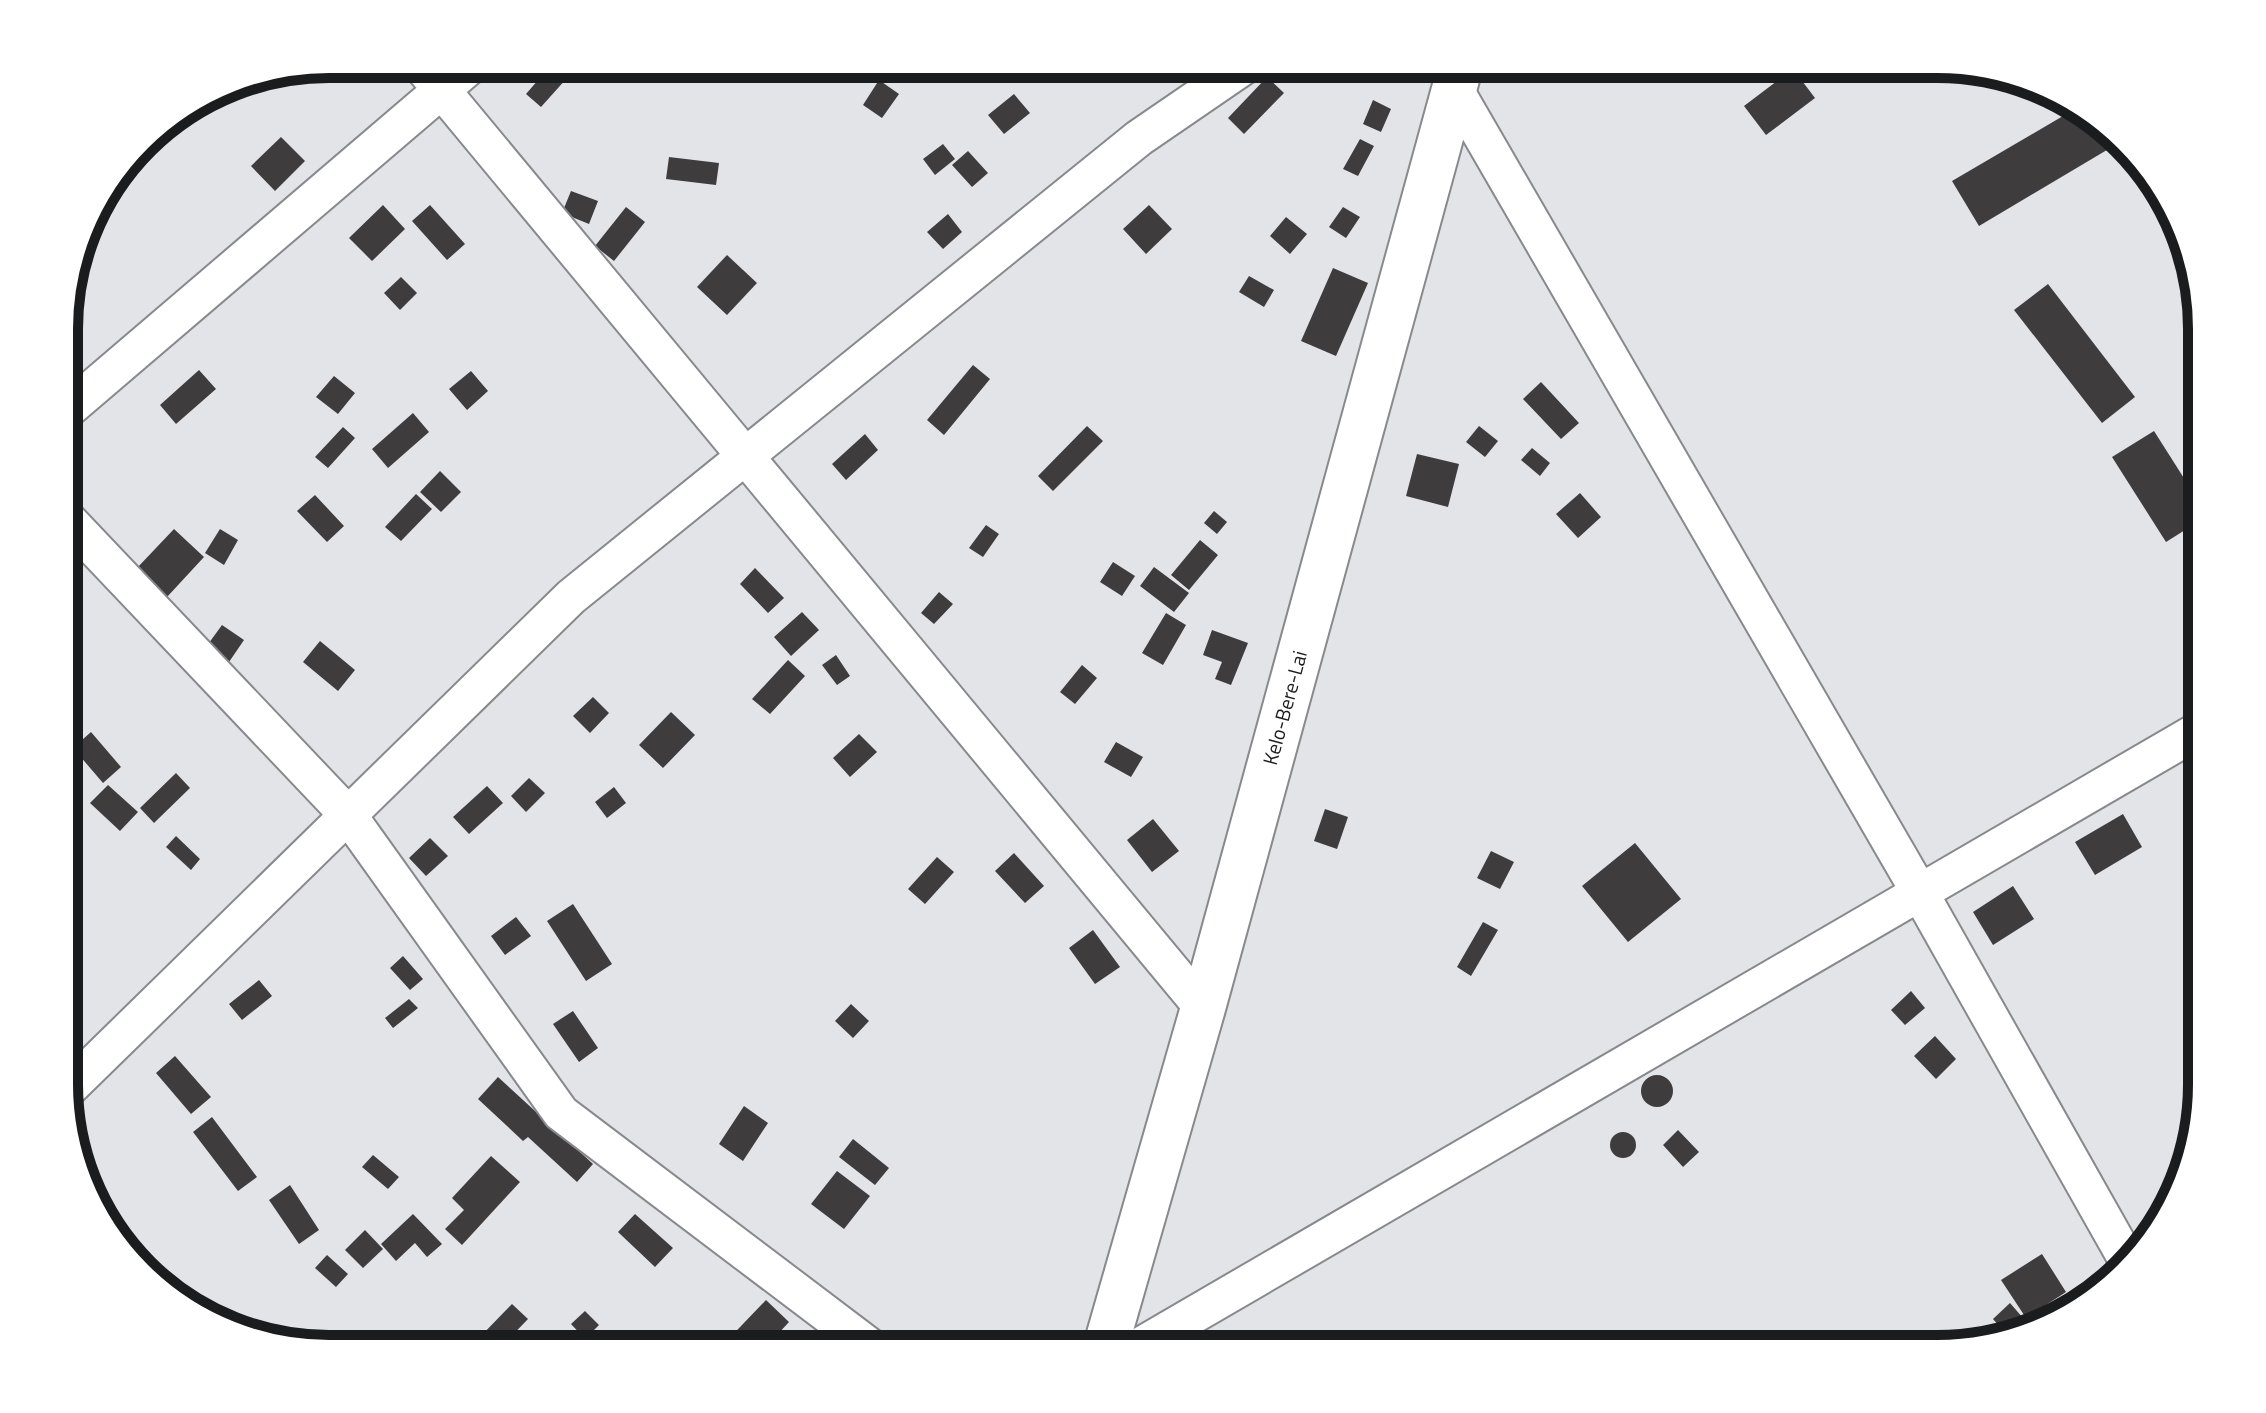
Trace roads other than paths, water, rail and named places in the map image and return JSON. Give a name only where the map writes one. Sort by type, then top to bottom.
[{"type":"main road","name":"Kelo-Bere-Lai","points":[[1109,1335],[1203,1008],[1457,78]]},
{"type":"street","points":[[78,400],[430,78]]},
{"type":"street","points":[[432,78],[1203,1008]]},
{"type":"street","points":[[78,1079],[571,597],[1139,138],[1227,78]]},
{"type":"street","points":[[1459,78],[2123,1252]]},
{"type":"street","points":[[78,531],[348,815],[561,1113],[854,1335]]},
{"type":"street","points":[[1160,1334],[2187,737]]}]
